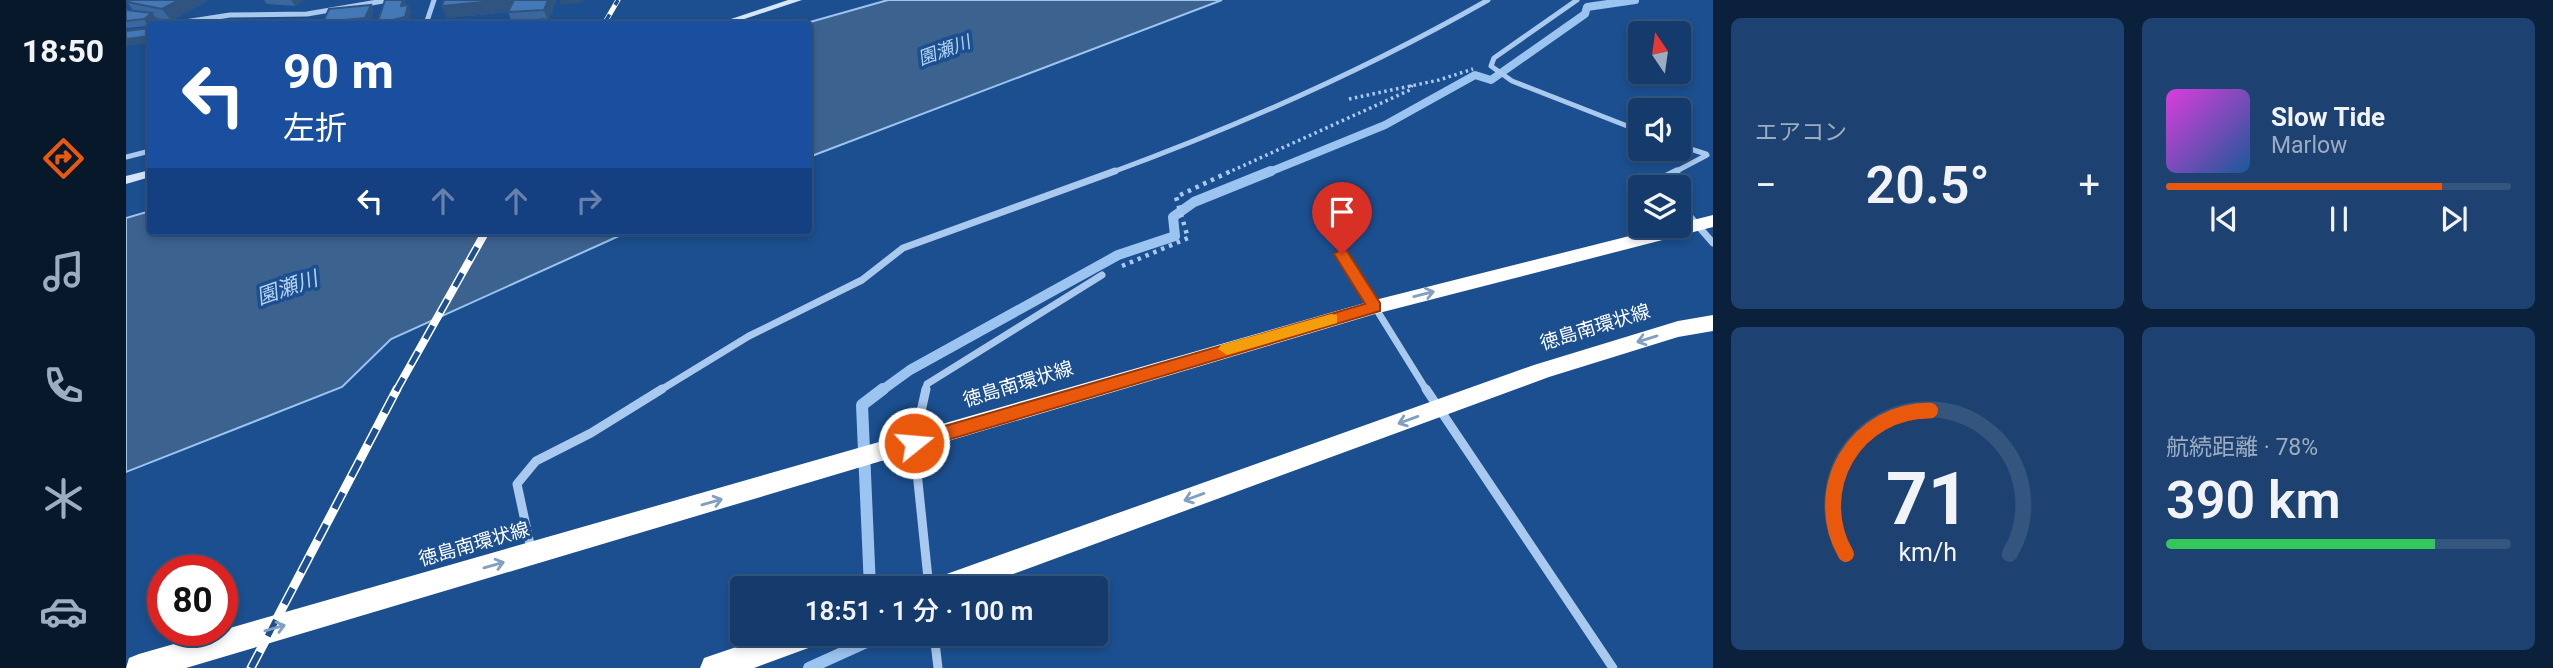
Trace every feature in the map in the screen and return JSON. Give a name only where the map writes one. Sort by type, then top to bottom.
[{"type":"highway","name":"徳島南環状線","points":[[139,668],[1375,307],[1705,223]]},
{"type":"highway","name":"徳島南環状線","points":[[974,576],[1542,371],[1678,329],[1713,323]]},
{"type":"highway","points":[[713,668],[777,646]]},
{"type":"main road","points":[[730,21],[797,0]]},
{"type":"main road","points":[[126,180],[147,175]]},
{"type":"street","points":[[191,21],[230,15],[307,14],[389,0]]},
{"type":"street","points":[[427,21],[434,0]]},
{"type":"street","points":[[533,554],[517,484],[536,461],[591,433],[749,336],[862,280],[903,248],[1286,104],[1373,66],[1488,0]]},
{"type":"street","points":[[1577,0],[1494,58],[1490,66],[1512,81],[1628,126]]},
{"type":"street","points":[[1669,175],[1707,155],[1691,149]]},
{"type":"street","points":[[126,158],[147,151]]},
{"type":"street","points":[[1705,223],[1713,243]]},
{"type":"street","points":[[1342,254],[1438,409],[1614,668]]},
{"type":"street","points":[[928,576],[914,443],[927,384],[1102,275]]},
{"type":"street","points":[[935,646],[938,668]]},
{"type":"path","points":[[1338,102],[1490,66]]},
{"type":"path","points":[[1102,275],[1188,237],[1176,197],[1315,131],[1410,90],[1412,85]]},
{"type":"water","name":"園瀬川","points":[[888,0],[1222,0],[812,156],[812,21]]},
{"type":"water","name":"園瀬川","points":[[147,212],[147,235],[621,235],[391,339],[342,387],[126,472],[126,218]]},
{"type":"building","points":[[179,0],[162,9],[127,2]]},
{"type":"building","points":[[385,0],[403,0],[401,6],[408,5],[405,17],[378,21]]},
{"type":"building","points":[[444,0],[504,0],[442,6]]},
{"type":"building","points":[[514,0],[548,0],[544,10],[508,12]]},
{"type":"building","points":[[371,5],[365,18],[323,21],[329,9]]},
{"type":"building","points":[[126,10],[152,13],[144,19],[126,21]]},
{"type":"building","points":[[147,28],[147,36],[126,39],[126,31]]},
{"type":"waterway","points":[[1267,173],[1385,125],[1475,75],[1491,80],[1585,14],[1587,7],[1635,0]]},
{"type":"waterway","points":[[881,391],[910,370],[1118,255],[1175,236],[1173,217],[1194,202],[1271,171]]},
{"type":"waterway","points":[[869,576],[862,405],[883,389]]},
{"type":"waterway","points":[[809,668],[858,646]]},
{"type":"railway","points":[[606,21],[618,0]]},
{"type":"railway","points":[[396,391],[484,235]]},
{"type":"railway","points":[[251,668],[397,389]]},
{"type":"slow traffic","points":[[1227,349],[1331,319]]},
{"type":"route","points":[[914,443],[1375,307],[1342,254]]}]
